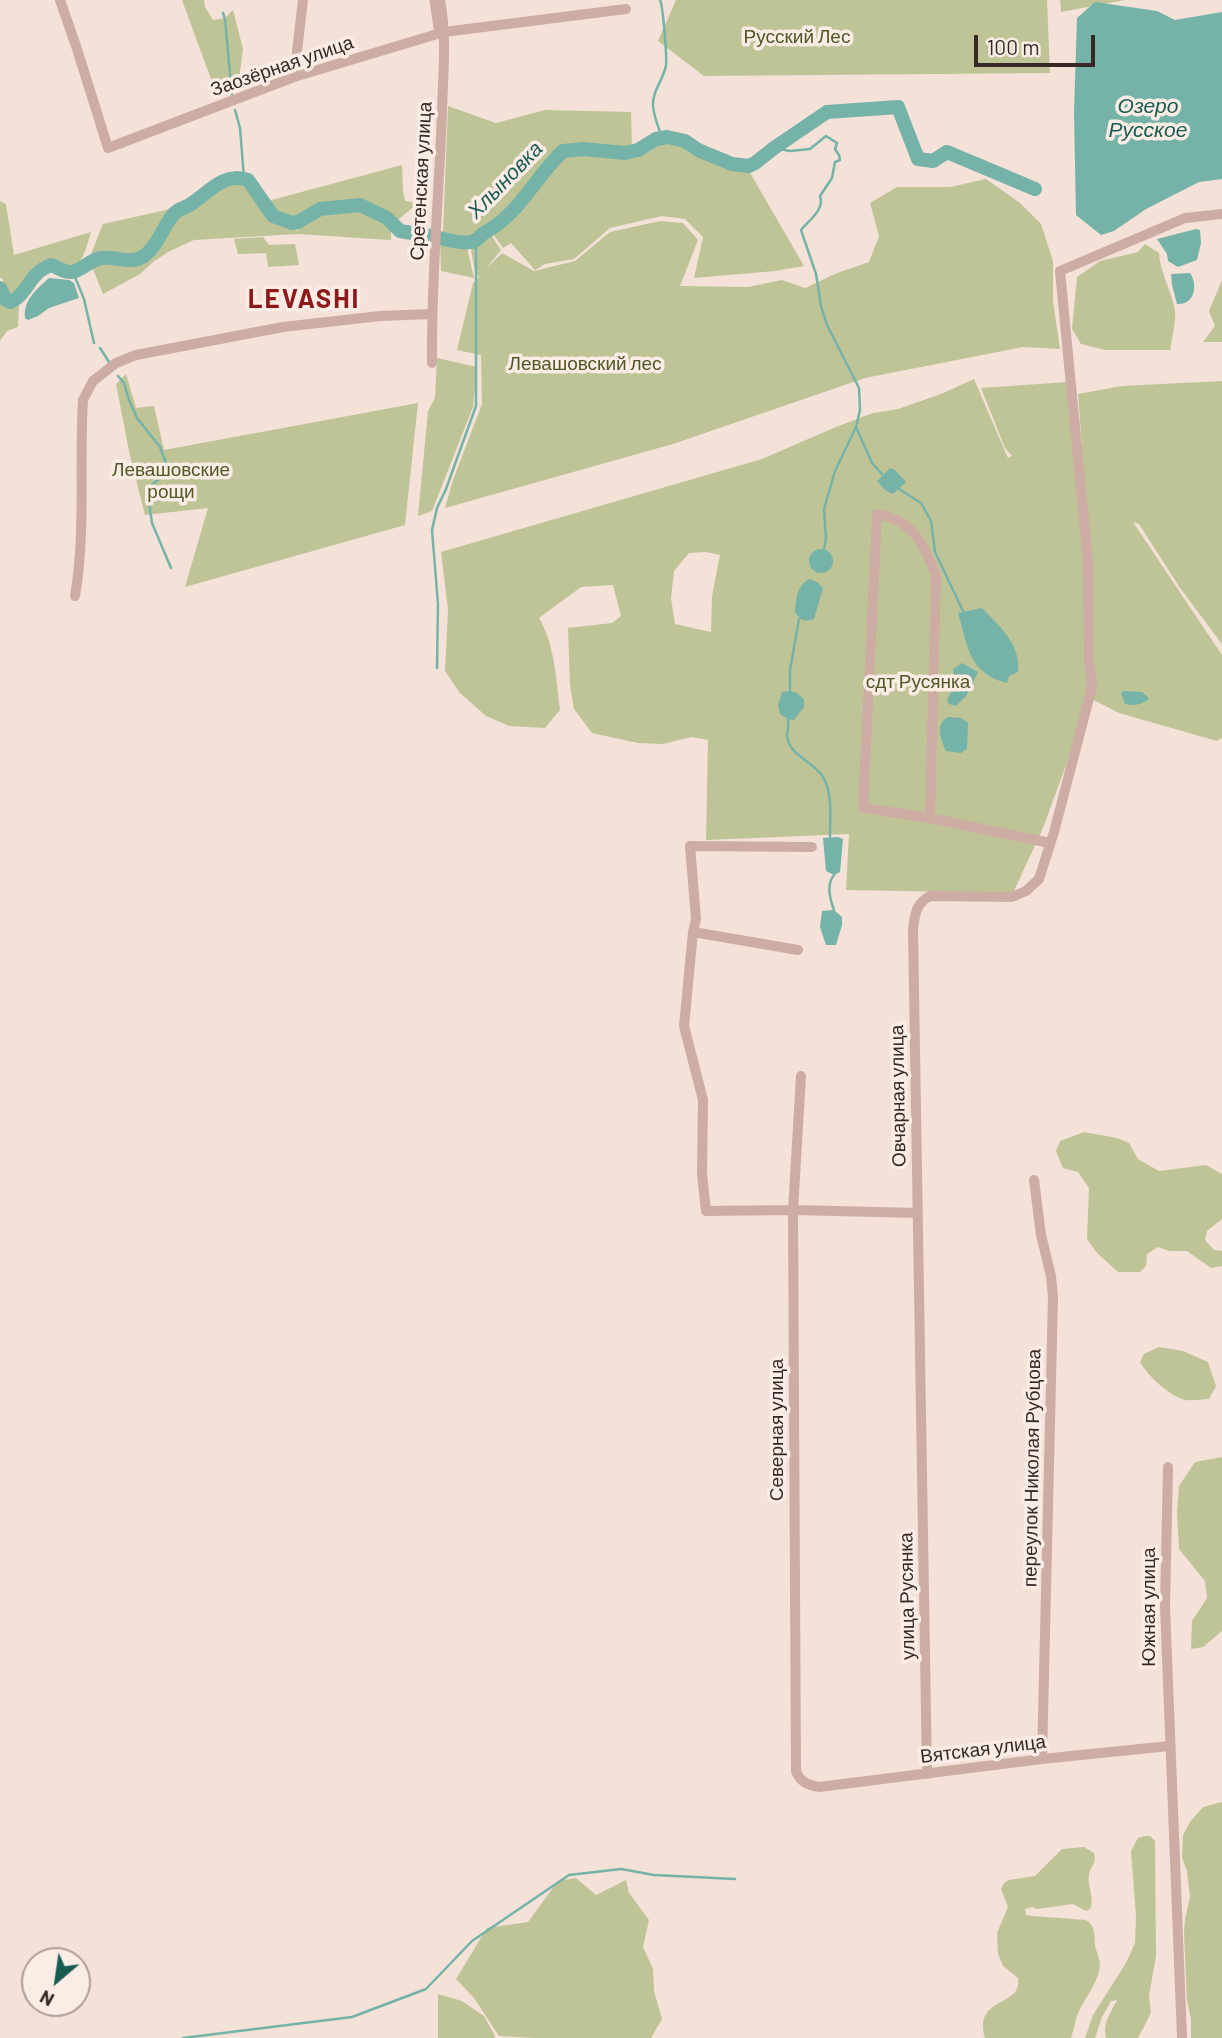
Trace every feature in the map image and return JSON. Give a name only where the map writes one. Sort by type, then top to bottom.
[{"type":"street","name":"Заозёрная улица","points":[[60,0],[108,148],[294,77],[441,30],[626,9]]},
{"type":"street","points":[[294,77],[303,0]]},
{"type":"street","points":[[433,0],[441,30]]},
{"type":"street","name":"Сретенская улица","points":[[432,363],[432,314],[440,188],[440,0]]},
{"type":"street","points":[[930,818],[936,576],[922,543],[908,527],[898,519],[877,514],[863,808],[930,818],[1050,843],[1092,687],[1089,663],[1088,562],[1060,271],[1185,218],[1222,214]]},
{"type":"street","points":[[75,596],[80,542],[83,400],[93,381],[116,363],[126,359],[176,348],[283,327],[380,316],[432,314]]},
{"type":"street","name":"Овчарная улица","points":[[921,1417],[913,929],[916,909],[920,902],[930,896],[1012,897],[1026,891],[1039,879],[1050,843]]},
{"type":"street","points":[[812,847],[690,846],[696,919],[684,1026],[702,1100],[702,1174],[706,1211],[918,1213]]},
{"type":"street","points":[[693,932],[798,950]]},
{"type":"street","name":"Северная улица","points":[[801,1076],[793,1210],[796,1771],[803,1782]]},
{"type":"street","name":"переулок Николая Рубцова","points":[[1034,1180],[1053,1297],[1042,1759]]},
{"type":"street","name":"улица Русянка","points":[[921,1417],[927,1774]]},
{"type":"street","name":"Южная улица","points":[[1168,1467],[1165,1606],[1182,2038]]},
{"type":"street","name":"Вятская улица","points":[[803,1782],[820,1787],[1169,1746]]},
{"type":"green space","points":[[182,0],[204,0],[213,20],[225,18],[233,10],[243,49],[239,80],[215,90]]},
{"type":"green space","name":"Русский Лес","points":[[676,0],[1047,0],[1050,73],[704,76],[658,41]]},
{"type":"green space","points":[[1060,0],[1125,0],[1061,12]]},
{"type":"green space","points":[[448,106],[496,123],[545,110],[631,112],[632,148],[574,145],[562,147],[498,223],[466,238],[443,232]]},
{"type":"green space","points":[[659,142],[677,143],[691,154],[720,165],[749,171],[804,266],[694,278],[703,237],[685,219],[662,216],[610,228],[574,259],[545,264],[535,270],[511,243],[503,248],[493,234],[528,204],[530,195],[543,183],[547,172],[565,155],[580,152],[631,156],[649,152]]},
{"type":"green space","points":[[402,165],[405,201],[418,203],[398,220],[360,202],[319,206],[296,219],[271,209],[268,201]]},
{"type":"green space","name":"Левашовский лес","points":[[986,179],[1020,203],[1041,224],[1053,261],[1053,301],[1060,349],[1023,347],[865,378],[673,444],[445,508],[482,404],[481,355],[457,350],[473,283],[479,277],[475,272],[471,250],[476,241],[491,235],[501,250],[486,269],[502,253],[534,271],[575,261],[610,232],[660,221],[683,223],[698,240],[680,286],[748,287],[782,280],[805,288],[869,262],[879,236],[870,203],[897,187],[950,187]]},
{"type":"green space","points":[[230,182],[244,182],[268,219],[295,225],[297,232],[308,218],[327,210],[348,207],[373,212],[391,225],[391,240],[297,234],[194,240],[168,252],[140,274],[103,294],[89,259],[103,224],[166,210],[203,191]]},
{"type":"green space","points":[[0,201],[6,204],[14,255],[91,232],[80,261],[70,266],[39,267],[21,288],[8,295],[0,278]]},
{"type":"green space","points":[[263,237],[269,245],[295,244],[299,265],[268,267],[266,253],[238,254],[234,239]]},
{"type":"green space","points":[[440,240],[467,248],[474,278],[441,271]]},
{"type":"green space","points":[[1145,244],[1159,253],[1175,311],[1170,350],[1105,350],[1081,344],[1072,329],[1077,277],[1100,261],[1138,252]]},
{"type":"green space","points":[[1222,280],[1222,342],[1203,342],[1215,326],[1209,311]]},
{"type":"green space","points":[[0,302],[19,306],[18,327],[7,331],[0,341]]},
{"type":"green space","points":[[437,358],[477,367],[473,407],[432,511],[418,516],[428,411],[435,398]]},
{"type":"green space","name":"Левашовские рощи","points":[[126,374],[136,408],[154,406],[164,450],[418,403],[405,525],[185,587],[208,508],[145,515],[116,384]]},
{"type":"green space","name":"сдт Русянка","points":[[974,379],[1008,458],[1012,456],[1005,448],[981,388],[1067,382],[1075,436],[1082,447],[1078,394],[1122,386],[1222,381],[1222,644],[1180,588],[1139,524],[1133,522],[1222,655],[1222,738],[1217,741],[1119,713],[1086,696],[1072,749],[1043,828],[1013,893],[846,890],[849,834],[706,840],[708,740],[691,737],[663,744],[638,743],[592,733],[574,709],[570,685],[568,628],[612,623],[621,616],[613,585],[581,587],[539,618],[552,651],[560,710],[545,728],[509,726],[486,716],[460,693],[445,671],[448,610],[441,552],[762,459],[873,413],[898,409]],"holes":[[[689,553],[720,555],[712,596],[711,632],[675,624],[671,598],[674,571]]]},
{"type":"green space","points":[[1084,1132],[1129,1143],[1138,1159],[1159,1171],[1206,1165],[1222,1174],[1222,1219],[1207,1231],[1205,1240],[1214,1250],[1222,1251],[1222,1266],[1211,1268],[1187,1251],[1169,1251],[1158,1247],[1147,1254],[1146,1266],[1140,1272],[1118,1272],[1097,1253],[1087,1239],[1089,1188],[1078,1172],[1063,1168],[1056,1151],[1060,1141]]},
{"type":"green space","points":[[1159,1347],[1183,1351],[1208,1362],[1216,1386],[1209,1399],[1180,1398],[1153,1379],[1140,1362],[1144,1354]]},
{"type":"green space","points":[[1222,1457],[1222,1631],[1203,1647],[1191,1649],[1192,1621],[1207,1598],[1205,1581],[1179,1549],[1179,1486],[1195,1462]]},
{"type":"green space","points":[[1222,1802],[1222,2038],[1191,2038],[1184,1933],[1190,1897],[1187,1871],[1182,1858],[1183,1835],[1203,1807]]},
{"type":"green space","points":[[1150,1836],[1155,1841],[1156,1956],[1149,1996],[1151,2013],[1138,2038],[1106,2038],[1106,2023],[1117,2000],[1111,2001],[1095,2038],[1085,2038],[1093,2015],[1126,1963],[1135,1943],[1136,1916],[1131,1851],[1138,1838]]},
{"type":"green space","points":[[1084,1847],[1095,1856],[1089,1878],[1091,1908],[1086,1911],[1073,1904],[1025,1909],[1026,1915],[1086,1920],[1093,1928],[1100,1963],[1099,1972],[1079,2011],[1071,2038],[985,2038],[983,2024],[986,2015],[1018,1987],[1018,1978],[1003,1966],[998,1954],[997,1933],[1008,1907],[1001,1889],[1004,1883],[1035,1876],[1062,1849]]},
{"type":"green space","points":[[576,1878],[596,1895],[626,1880],[629,1893],[649,1920],[643,1947],[653,1969],[654,1991],[662,2019],[651,2038],[499,2036],[474,1998],[456,1979],[487,1928],[528,1922],[558,1881]]},
{"type":"green space","points":[[438,1994],[462,2001],[484,2016],[494,2038],[438,2038]]},
{"type":"water","name":"Озеро Русское","points":[[1095,2],[1157,11],[1175,20],[1222,12],[1222,179],[1199,182],[1146,209],[1114,231],[1101,235],[1076,215],[1074,113],[1077,18]]},
{"type":"water","points":[[1200,230],[1201,243],[1197,260],[1178,267],[1168,261],[1167,254],[1157,239]]},
{"type":"water","points":[[1190,273],[1194,283],[1191,298],[1177,304],[1171,274]]},
{"type":"water","points":[[49,278],[74,283],[79,298],[49,308],[28,320],[25,318],[25,312],[29,300]]},
{"type":"water","points":[[890,468],[906,482],[893,494],[877,481]]},
{"type":"water","points":[[821,549],[830,552],[833,561],[830,570],[821,573],[812,570],[809,561],[812,552]]},
{"type":"water","points":[[810,579],[823,588],[814,619],[805,620],[795,612],[796,602],[802,584]]},
{"type":"water","points":[[982,608],[1008,637],[1016,653],[1018,672],[1009,676],[1007,683],[984,672],[977,665],[968,647],[958,613]]},
{"type":"water","points":[[962,663],[978,672],[966,696],[956,706],[949,704],[947,699],[955,686],[953,669]]},
{"type":"water","points":[[790,691],[804,699],[804,707],[794,720],[780,714],[778,705],[782,692]]},
{"type":"water","points":[[1142,692],[1149,698],[1138,704],[1125,704],[1121,693]]},
{"type":"water","points":[[948,717],[961,718],[968,723],[967,749],[961,753],[946,751],[942,742],[940,728]]},
{"type":"water","points":[[823,838],[843,839],[840,872],[834,875],[826,871]]},
{"type":"water","points":[[834,910],[842,917],[842,925],[836,945],[826,945],[820,927],[822,911]]},
{"type":"waterway","points":[[660,0],[666,65],[654,95],[653,106],[662,137]]},
{"type":"waterway","points":[[223,13],[232,96]]},
{"type":"waterway","name":"Хлыновка","points":[[439,238],[463,242],[477,240],[517,206],[563,151],[583,149],[625,153],[667,137],[685,141],[698,150],[732,164],[749,166],[827,112],[898,107],[918,159],[933,161],[947,152],[1035,189]]},
{"type":"waterway","points":[[235,110],[240,128],[244,178]]},
{"type":"waterway","points":[[774,148],[790,151],[810,149],[826,136],[837,143],[835,149],[840,160],[835,162],[832,178],[820,196],[818,210],[801,230],[816,274],[827,325],[859,388],[860,410],[856,427],[835,471],[824,509],[824,549]]},
{"type":"waterway","name":"Хлыновка","points":[[0,288],[5,299],[10,302],[19,296],[42,269],[51,265],[72,272],[101,258],[139,259],[154,245],[176,212],[217,184],[232,178],[248,180],[273,216],[292,223],[320,209],[360,205],[387,218],[400,231],[430,236]]},
{"type":"waterway","points":[[437,668],[438,604],[432,530],[437,508],[476,406],[476,241]]},
{"type":"waterway","points":[[73,272],[84,299],[94,343]]},
{"type":"waterway","points":[[100,348],[109,362]]},
{"type":"waterway","points":[[118,376],[124,383],[137,418],[160,447],[169,471],[147,489],[152,523],[171,568]]},
{"type":"waterway","points":[[856,427],[872,463],[882,474]]},
{"type":"waterway","points":[[899,489],[921,503],[931,521],[935,552],[963,611]]},
{"type":"waterway","points":[[790,691],[790,670],[799,619]]},
{"type":"waterway","points":[[788,719],[787,736],[792,749],[819,772],[826,783],[830,806],[830,837]]},
{"type":"waterway","points":[[834,875],[829,888],[834,910]]},
{"type":"waterway","points":[[183,2038],[352,2017],[426,1989],[472,1941],[569,1875],[621,1869],[654,1875],[735,1879]]},
{"type":"district","name":"LEVASHI","points":[[304,299]]}]
